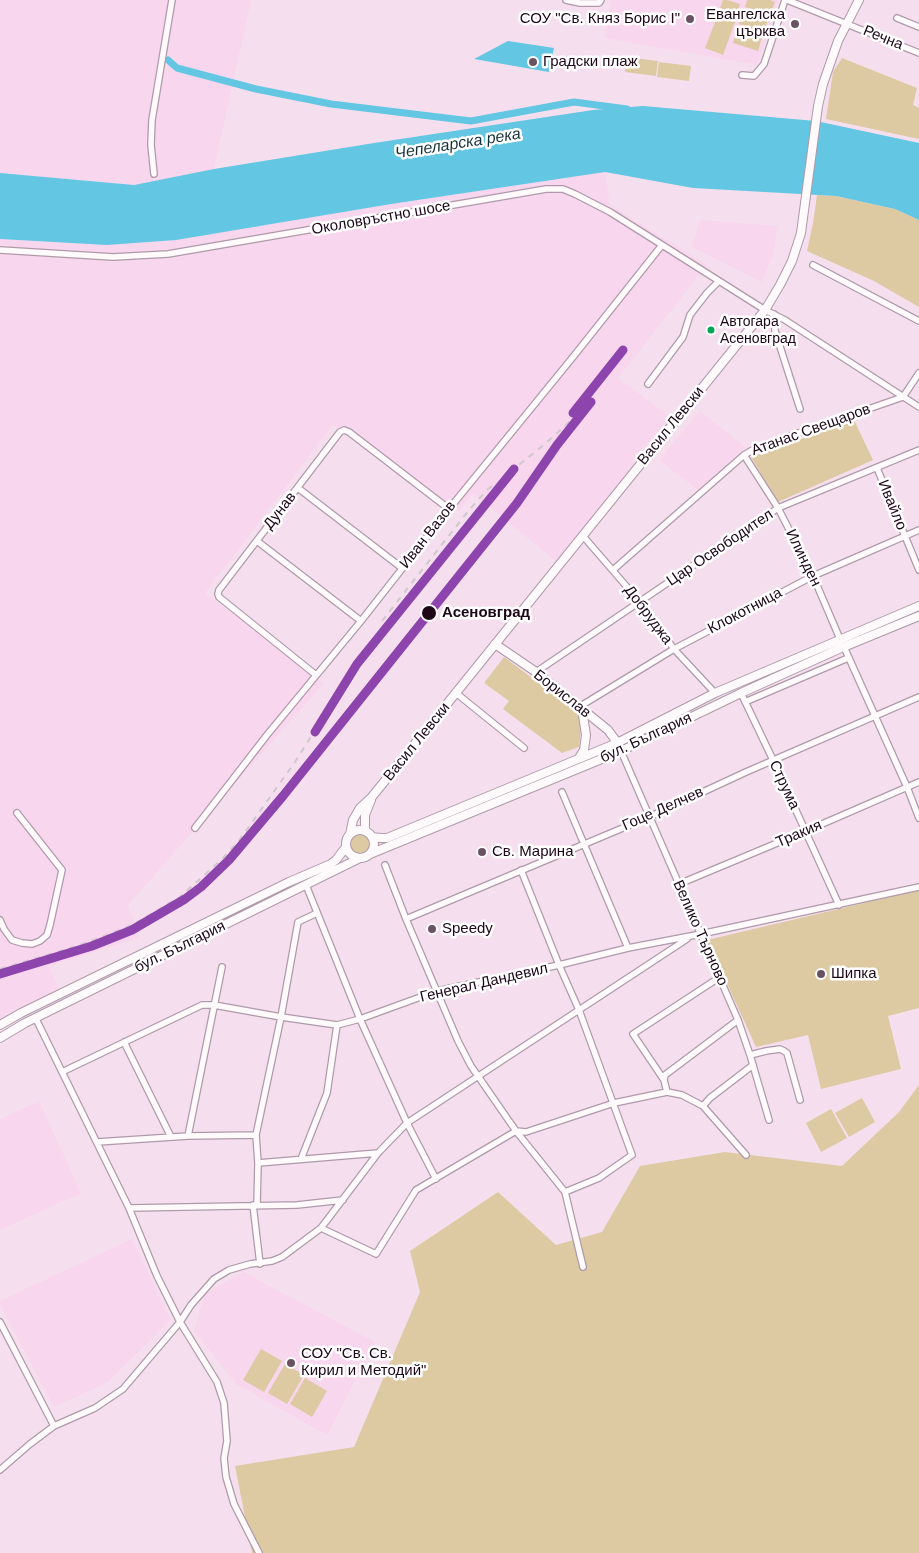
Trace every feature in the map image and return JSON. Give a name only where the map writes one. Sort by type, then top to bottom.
[{"type":"main road","name":"Васил Левски","points":[[350,834],[353,820],[360,808],[371,798],[765,310],[787,272],[797,247],[823,84],[838,41],[858,0]]},
{"type":"main road","name":"бул. България","points":[[368,834],[386,838],[618,743],[715,694],[919,606]]},
{"type":"main road","name":"бул. България","points":[[370,854],[621,751],[740,693],[919,616]]},
{"type":"main road","name":"Борислав","points":[[495,644],[536,672],[608,730],[618,743],[621,751]]},
{"type":"main road","points":[[579,758],[584,750],[586,735],[581,708]]},
{"type":"main road","name":"Васил Левски","points":[[368,834],[365,815],[371,798]]},
{"type":"main road","points":[[357,830],[368,834],[374,847],[370,854],[360,858],[351,855],[346,847],[350,834],[357,830]]},
{"type":"main road","name":"бул. България","points":[[0,1024],[280,886],[331,864],[346,847]]},
{"type":"main road","name":"бул. България","points":[[0,1038],[36,1018],[360,858]]},
{"type":"street","points":[[154,174],[151,145],[152,120],[172,0]]},
{"type":"street","points":[[566,0],[580,3],[599,3],[601,0]]},
{"type":"street","points":[[742,75],[754,76],[764,64],[786,0]]},
{"type":"street","name":"Речна","points":[[786,0],[919,53]]},
{"type":"street","points":[[897,18],[919,27]]},
{"type":"street","name":"Околовръстно шосе","points":[[0,250],[113,258],[168,254],[546,189],[563,189],[610,212],[765,310],[799,329],[919,407]]},
{"type":"street","name":"Иван Вазов","points":[[196,828],[267,735],[662,245]]},
{"type":"street","points":[[813,265],[919,322]]},
{"type":"street","points":[[648,384],[684,337],[690,315],[719,281]]},
{"type":"street","points":[[774,314],[775,331],[800,409]]},
{"type":"street","points":[[903,397],[919,373]]},
{"type":"street","name":"Атанас Свещаров","points":[[613,570],[744,455],[758,447],[903,397]]},
{"type":"street","name":"Дунав","points":[[316,675],[219,597],[218,594],[219,590],[340,432],[344,430],[349,432],[448,509]]},
{"type":"street","name":"Цар Освободител","points":[[536,672],[778,508],[919,450]]},
{"type":"street","name":"Илинден","points":[[744,455],[778,508],[813,576],[840,639]]},
{"type":"street","name":"Ивайло","points":[[877,468],[919,570]]},
{"type":"street","points":[[298,488],[402,568]]},
{"type":"street","name":"Клокотница","points":[[581,708],[674,649],[813,576],[919,530]]},
{"type":"street","name":"Добруджа","points":[[582,536],[640,602],[674,649],[715,694]]},
{"type":"street","points":[[257,541],[361,620]]},
{"type":"street","points":[[844,647],[919,818]]},
{"type":"street","points":[[745,702],[848,658]]},
{"type":"street","points":[[456,693],[524,748]]},
{"type":"street","name":"Струма","points":[[740,693],[773,760],[839,905]]},
{"type":"street","name":"Гоце Делчев","points":[[406,919],[649,817],[773,760],[919,697]]},
{"type":"street","name":"Велико Търново","points":[[621,751],[738,1020],[768,1120]]},
{"type":"street","name":"Тракия","points":[[679,884],[919,782]]},
{"type":"street","points":[[562,792],[628,948]]},
{"type":"street","points":[[0,920],[12,940],[32,944],[40,941],[47,935],[62,870],[17,813]]},
{"type":"street","points":[[386,865],[406,919],[458,1041],[471,1066],[516,1131],[565,1192],[584,1267]]},
{"type":"street","points":[[521,870],[579,1010],[632,1154],[598,1178],[565,1192]]},
{"type":"street","points":[[306,885],[360,1019],[407,1123],[436,1179]]},
{"type":"street","name":"Генерал Дандевил","points":[[62,1072],[202,1005],[214,1005],[281,1018],[337,1026],[437,992],[628,948],[919,887]]},
{"type":"street","points":[[260,1264],[255,1205],[258,1163],[256,1134],[281,1018],[298,922],[317,913]]},
{"type":"street","points":[[0,1470],[54,1426],[95,1408],[123,1390],[214,1278],[229,1270],[250,1264],[260,1264],[282,1257],[321,1228],[378,1153],[407,1123],[691,936]]},
{"type":"street","points":[[654,943],[660,947],[661,951],[658,958]]},
{"type":"street","points":[[188,1136],[222,967]]},
{"type":"street","points":[[666,1092],[664,1080],[633,1034],[720,977]]},
{"type":"street","points":[[36,1018],[129,1208],[157,1276],[180,1322],[217,1382],[224,1403],[227,1440],[224,1458],[226,1477],[234,1504],[259,1553]]},
{"type":"street","points":[[664,1080],[665,1075],[671,1069],[738,1020]]},
{"type":"street","points":[[301,1160],[326,1093],[337,1026]]},
{"type":"street","points":[[124,1042],[171,1137]]},
{"type":"street","points":[[750,1055],[780,1049],[787,1053],[800,1100]]},
{"type":"street","points":[[702,1106],[753,1065]]},
{"type":"street","points":[[321,1228],[376,1254],[416,1190],[516,1131],[526,1132],[614,1103],[666,1092],[682,1095],[702,1106],[746,1155]]},
{"type":"street","points":[[97,1142],[256,1134]]},
{"type":"street","points":[[258,1163],[378,1153]]},
{"type":"street","points":[[129,1208],[297,1205],[343,1200]]},
{"type":"street","points":[[0,1322],[54,1426]]},
{"type":"shaded area","points":[[0,0],[251,0],[214,169],[134,185],[0,173]]},
{"type":"shaded area","name":"СОУ \"Св. Княз Борис I\"","points":[[611,0],[779,0],[757,65],[604,38]]},
{"type":"shaded area","points":[[723,0],[740,4],[737,14],[720,8]]},
{"type":"shaded area","points":[[747,0],[770,0],[775,2],[770,15],[745,7]]},
{"type":"shaded area","points":[[744,10],[768,19],[764,33],[739,24]]},
{"type":"shaded area","points":[[719,12],[736,19],[723,55],[705,48]]},
{"type":"shaded area","points":[[737,29],[762,37],[758,51],[733,43]]},
{"type":"shaded area","points":[[627,57],[658,61],[656,76],[625,72]]},
{"type":"shaded area","points":[[842,58],[917,88],[913,105],[919,108],[919,139],[826,119],[833,72]]},
{"type":"shaded area","points":[[659,62],[691,66],[689,81],[657,77]]},
{"type":"shaded area","points":[[605,172],[610,205],[707,265],[618,378],[672,418],[559,564],[473,493],[458,512],[333,425],[205,593],[324,683],[128,905],[139,938],[49,966],[59,990],[0,1020],[0,239],[107,245],[176,240],[391,204]]},
{"type":"shaded area","points":[[817,195],[836,196],[895,209],[919,220],[919,307],[874,281],[807,251]]},
{"type":"shaded area","points":[[700,220],[777,226],[774,252],[762,282],[692,247]]},
{"type":"shaded area","points":[[700,411],[745,447],[698,490],[659,460]]},
{"type":"shaded area","points":[[854,420],[873,460],[778,502],[751,457]]},
{"type":"shaded area","points":[[504,657],[579,713],[581,729],[579,747],[562,753],[503,709],[509,701],[484,683]]},
{"type":"shaded area","points":[[360,834],[367,837],[370,844],[367,851],[360,854],[353,851],[350,844],[353,837]]},
{"type":"shaded area","name":"Шипка","points":[[919,890],[919,1008],[888,1016],[901,1069],[821,1089],[808,1035],[756,1047],[707,940]]},
{"type":"shaded area","points":[[919,1085],[919,1553],[252,1553],[235,1466],[354,1447],[420,1292],[410,1251],[498,1192],[556,1245],[602,1232],[640,1166],[725,1152],[842,1166],[899,1112]]},
{"type":"shaded area","points":[[862,1098],[875,1122],[849,1137],[835,1113]]},
{"type":"shaded area","points":[[39,1101],[81,1193],[0,1230],[0,1119]]},
{"type":"shaded area","points":[[831,1109],[847,1138],[821,1152],[806,1123]]},
{"type":"shaded area","points":[[132,1239],[171,1320],[108,1382],[54,1407],[0,1305],[0,1301]]},
{"type":"shaded area","name":"СОУ \"Св. Св. Кирил и Методий\"","points":[[243,1272],[375,1342],[327,1435],[236,1384],[194,1331],[205,1294]]},
{"type":"shaded area","points":[[261,1349],[282,1361],[264,1392],[243,1380]]},
{"type":"shaded area","points":[[285,1364],[304,1375],[287,1404],[268,1393]]},
{"type":"shaded area","points":[[305,1378],[327,1391],[312,1417],[290,1404]]},
{"type":"water","points":[[508,41],[554,48],[549,72],[474,59]]},
{"type":"water","name":"Чепеларска река","points":[[643,106],[816,121],[919,143],[919,220],[895,209],[836,196],[693,188],[605,172],[391,204],[176,240],[107,245],[0,239],[0,173],[134,185],[214,169],[374,143],[593,110]]},
{"type":"waterway","points":[[168,60],[177,68],[256,89],[331,104],[471,121],[574,102],[627,109]]},
{"type":"railway","points":[[510,472],[545,444],[591,402]]},
{"type":"railway","points":[[0,969],[71,948],[132,925],[180,897],[222,859],[238,842],[295,762],[357,664],[514,469]]},
{"type":"railway","points":[[382,621],[469,510],[496,483]]},
{"type":"transit line","points":[[573,413],[623,350]]},
{"type":"transit line","points":[[0,974],[92,946],[132,930],[185,899],[201,887],[229,860],[283,796],[517,503],[557,445],[591,402]]},
{"type":"transit line","points":[[315,732],[357,664],[514,469]]},
{"type":"place","name":"СОУ \"Св. Княз Борис I\"","points":[[690,19]]},
{"type":"place","name":"Евангелска църква","points":[[795,24]]},
{"type":"place","name":"Градски плаж","points":[[533,62]]},
{"type":"place","name":"Автогара Асеновград","points":[[711,330]]},
{"type":"place","name":"Асеновград","points":[[429,613]]},
{"type":"place","name":"Св. Марина","points":[[482,852]]},
{"type":"place","name":"Speedy","points":[[432,929]]},
{"type":"place","name":"Шипка","points":[[821,974]]},
{"type":"place","name":"СОУ \"Св. Св. Кирил и Методий\"","points":[[291,1363]]}]
